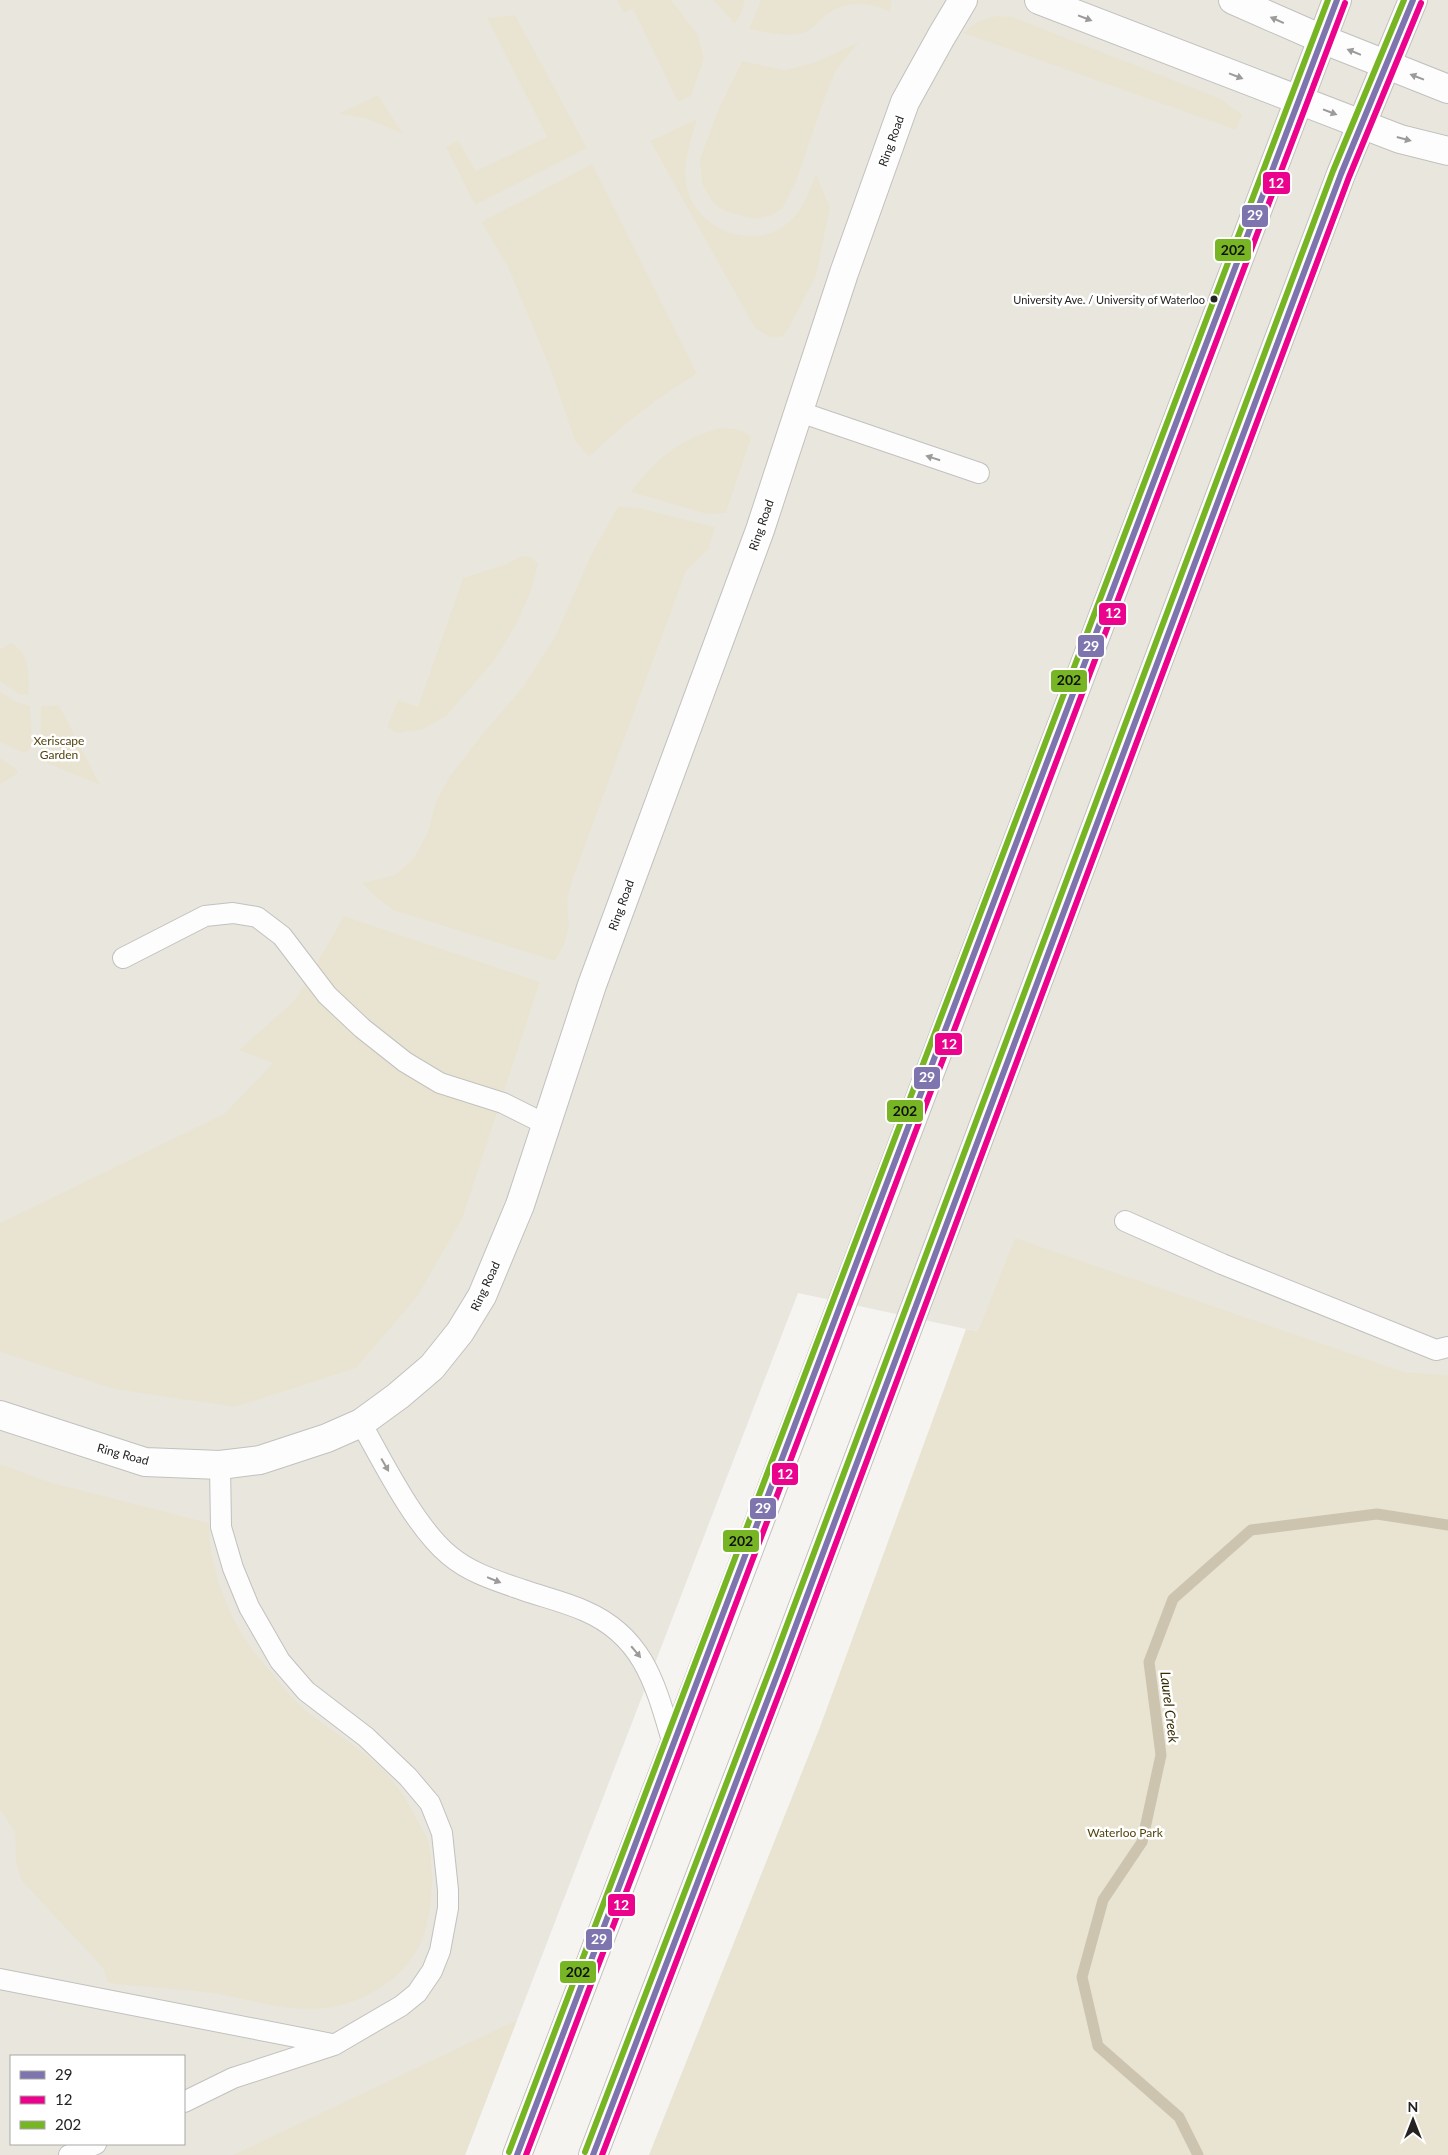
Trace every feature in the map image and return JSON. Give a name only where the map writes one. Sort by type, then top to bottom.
[{"type":"main road","name":"Ring Road","points":[[0,1415],[145,1462],[220,1465],[260,1460],[327,1438],[361,1423],[432,1368],[460,1332],[482,1296],[520,1204],[592,985],[760,530],[797,411],[844,273],[906,102],[940,37],[963,0]]},
{"type":"main road","points":[[1039,0],[1362,124],[1400,138],[1448,151]]},
{"type":"main road","points":[[1233,0],[1322,39],[1448,88]]},
{"type":"main road","points":[[517,2155],[1336,0]]},
{"type":"main road","points":[[593,2155],[781,1665],[1341,174],[1413,0]]},
{"type":"lane","points":[[797,411],[979,473]]},
{"type":"lane","points":[[123,958],[205,916],[233,913],[257,917],[282,936],[326,995],[362,1028],[405,1062],[440,1083],[503,1104],[545,1124]]},
{"type":"lane","points":[[1125,1221],[1222,1264],[1436,1350],[1448,1347]]},
{"type":"lane","points":[[361,1423],[429,1535],[449,1555],[472,1570],[495,1581],[585,1611],[606,1622],[621,1634],[646,1664],[656,1686],[673,1744]]},
{"type":"lane","points":[[185,2102],[232,2078],[334,2045],[401,2006],[417,1993],[432,1971],[440,1951],[448,1908],[442,1833],[430,1803],[408,1777],[366,1737],[306,1691],[280,1660],[246,1599],[233,1568],[221,1527],[220,1465]]},
{"type":"lane","points":[[0,1979],[334,2045]]},
{"type":"lane","points":[[69,2155],[94,2145]]},
{"type":"shaded area","points":[[0,0],[1448,0],[1448,1408],[966,1329],[798,1293],[465,2155],[0,2155]]},
{"type":"green space","points":[[617,0],[671,0],[698,35],[704,59],[691,96],[678,102],[633,9],[624,13]]},
{"type":"green space","points":[[713,0],[745,0],[742,12],[735,24]]},
{"type":"green space","points":[[761,0],[892,0],[890,12],[865,4],[849,5],[826,15],[806,32],[785,35],[749,29]]},
{"type":"green space","points":[[515,15],[587,148],[475,205],[446,147],[458,140],[476,171],[547,137],[487,18]]},
{"type":"green space","points":[[996,16],[1013,17],[1221,99],[1242,115],[1236,130],[963,33],[979,21]]},
{"type":"green space","points":[[859,42],[836,70],[797,179],[782,209],[770,216],[754,219],[724,211],[713,203],[702,184],[700,159],[719,108],[742,61],[785,70],[816,62]]},
{"type":"green space","points":[[378,95],[403,134],[365,118],[338,114]]},
{"type":"green space","points":[[697,119],[687,159],[686,183],[691,199],[700,212],[712,223],[726,231],[742,235],[758,236],[774,232],[788,223],[798,213],[816,174],[830,207],[816,276],[783,336],[771,338],[755,328],[650,141]]},
{"type":"green space","points":[[592,164],[697,374],[641,412],[589,457],[575,441],[551,370],[507,265],[481,222]]},
{"type":"green space","points":[[721,428],[745,432],[751,438],[726,513],[707,514],[631,492],[649,470],[670,451],[694,437]]},
{"type":"green space","points":[[618,506],[643,509],[715,527],[709,548],[686,571],[573,878],[567,900],[569,926],[564,945],[555,961],[393,910],[362,883],[395,875],[414,858],[428,832],[436,801],[450,776],[522,688],[555,637],[591,555]]},
{"type":"green space","points":[[521,556],[531,557],[538,564],[531,591],[516,625],[494,661],[446,716],[424,729],[397,733],[387,727],[398,700],[418,707],[463,578],[507,564]]},
{"type":"green space","points":[[11,643],[23,653],[26,659],[29,695],[19,694],[0,681],[0,649]]},
{"type":"green space","points":[[0,691],[16,702],[30,706],[32,745],[30,750],[24,753],[0,742]]},
{"type":"green space","name":"Xeriscape Garden","points":[[59,705],[100,785],[42,761],[40,758],[41,706]]},
{"type":"green space","points":[[0,758],[17,769],[17,774],[0,784]]},
{"type":"green space","points":[[344,916],[540,982],[462,1219],[417,1297],[356,1368],[235,1407],[114,1389],[0,1352],[0,1223],[224,1114],[273,1063],[239,1050],[296,999]]},
{"type":"green space","name":"Waterloo Park","points":[[1015,1238],[1404,1372],[1448,1375],[1448,2155],[649,2155],[820,1727],[966,1329],[978,1331]]},
{"type":"green space","points":[[0,1464],[49,1482],[209,1523],[212,1554],[220,1587],[234,1619],[250,1646],[305,1710],[366,1755],[390,1777],[406,1800],[428,1839],[432,1864],[432,1886],[426,1928],[420,1945],[410,1960],[398,1974],[383,1986],[350,2003],[332,2007],[302,2009],[218,1994],[108,1983],[103,1968],[21,1880],[16,1863],[15,1832],[0,1810]]},
{"type":"green space","points":[[517,2020],[465,2155],[233,2155]]},
{"type":"waterway","name":"Laurel Creek","points":[[1198,2155],[1179,2117],[1098,2046],[1082,1977],[1103,1900],[1142,1842],[1161,1755],[1149,1662],[1173,1599],[1251,1530],[1377,1514],[1448,1525]]},
{"type":"transit line","name":"202","points":[[509,2152],[1328,0]]},
{"type":"transit line","name":"29","points":[[517,2155],[1337,0]]},
{"type":"transit line","name":"202","points":[[585,2152],[773,1662],[1333,171],[1404,0]]},
{"type":"transit line","name":"29","points":[[593,2155],[781,1665],[1341,174],[1413,0]]},
{"type":"transit line","name":"12","points":[[526,2155],[1345,3]]},
{"type":"transit line","name":"12","points":[[602,2155],[789,1668],[1349,177],[1421,3]]},
{"type":"place","name":"University Ave. / University of Waterloo","points":[[1214,299]]}]
